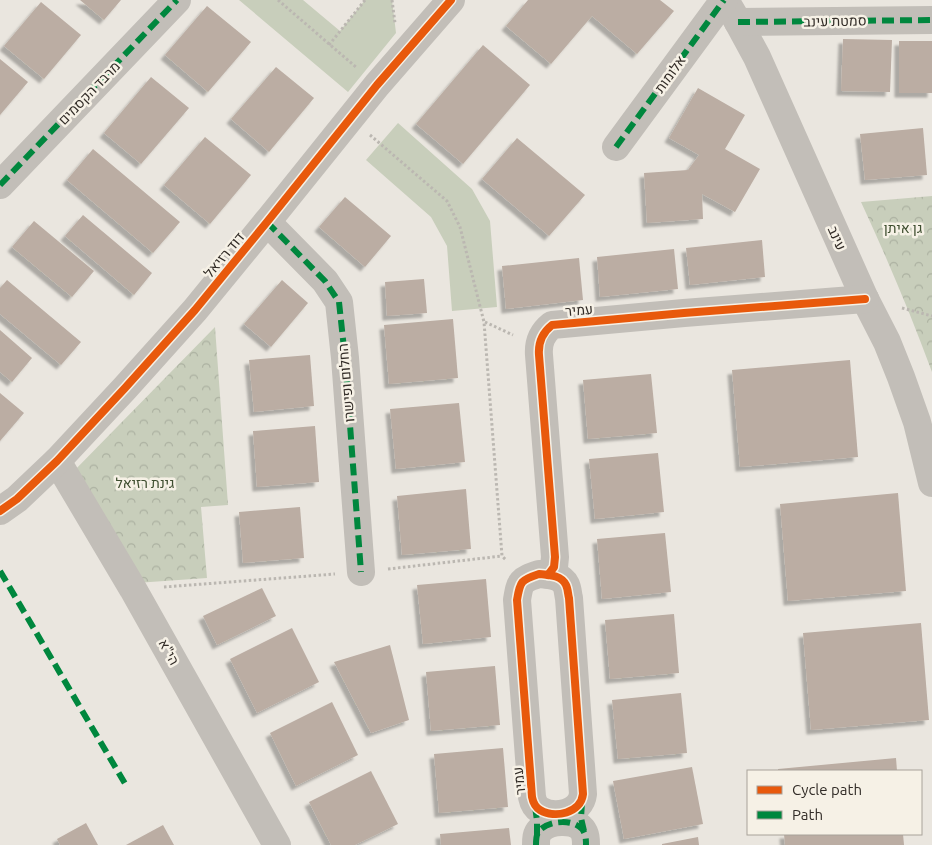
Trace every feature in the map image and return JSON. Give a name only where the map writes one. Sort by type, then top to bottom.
[{"type":"street","name":"מרבד הקסמים","points":[[0,185],[177,0]]},
{"type":"street","name":"דוד רזיאל","points":[[0,511],[17,499],[57,461],[195,310],[377,85],[451,0]]},
{"type":"street","name":"סמטת עינב","points":[[729,7],[932,20]]},
{"type":"street","name":"אלומות","points":[[616,147],[729,7]]},
{"type":"street","name":"עינב","points":[[729,7],[757,57],[865,299],[887,342],[901,376],[916,422],[932,483]]},
{"type":"street","name":"החלום ופישרו","points":[[267,222],[325,281],[338,302],[345,358],[361,572]]},
{"type":"street","name":"עמיר","points":[[536,841],[537,821],[532,797],[517,600],[519,586],[554,567],[555,557],[539,355],[540,340],[544,331],[552,325],[684,312],[865,299]]},
{"type":"street","name":"הי\"א","points":[[57,461],[133,590],[277,845]]},
{"type":"street","name":"עמיר","points":[[537,576],[558,577],[566,585],[569,598],[583,794],[581,818],[585,839]]},
{"type":"street","name":"עמיר","points":[[534,804],[539,810],[559,814],[578,807],[582,800]]},
{"type":"street","name":"עמיר","points":[[536,841],[540,830],[548,825],[559,822],[572,823],[581,828],[585,839]]},
{"type":"path","points":[[278,0],[377,85]]},
{"type":"path","points":[[329,45],[365,0]]},
{"type":"path","points":[[392,0],[395,25]]},
{"type":"path","points":[[351,118],[447,201],[460,227],[484,322],[502,556],[537,576]]},
{"type":"path","points":[[896,306],[932,316]]},
{"type":"path","points":[[133,590],[204,585]]},
{"type":"green space","points":[[239,0],[303,0],[340,31],[365,0],[392,0],[396,33],[348,92]]},
{"type":"green space","points":[[398,123],[472,189],[490,221],[497,307],[452,311],[447,246],[431,217],[366,160]]},
{"type":"green space","name":"גן איתן","points":[[932,196],[932,372],[916,329],[861,202]]},
{"type":"green space","name":"גינת רזיאל","points":[[215,327],[228,505],[201,507],[207,578],[136,583],[70,475]]},
{"type":"building","points":[[80,0],[121,0],[104,20]]},
{"type":"building","points":[[528,0],[660,0],[674,11],[637,54],[592,16],[551,64],[506,26]]},
{"type":"building","points":[[41,2],[81,35],[44,79],[4,46]]},
{"type":"building","points":[[207,6],[251,42],[208,92],[165,55]]},
{"type":"building","points":[[843,39],[892,40],[890,92],[841,91]]},
{"type":"building","points":[[899,41],[932,41],[932,93],[899,93]]},
{"type":"building","points":[[483,45],[530,85],[463,164],[416,124]]},
{"type":"building","points":[[0,59],[28,82],[0,115]]},
{"type":"building","points":[[276,67],[314,98],[269,152],[231,119]]},
{"type":"building","points":[[151,77],[189,108],[141,164],[104,133]]},
{"type":"building","points":[[698,88],[745,115],[725,149],[760,169],[735,212],[702,194],[703,219],[647,223],[644,173],[688,170],[699,155],[669,138]]},
{"type":"building","points":[[923,128],[927,175],[865,180],[860,134]]},
{"type":"building","points":[[205,137],[251,175],[210,224],[164,185]]},
{"type":"building","points":[[517,138],[585,195],[549,236],[482,179]]},
{"type":"building","points":[[93,149],[180,222],[153,253],[67,180]]},
{"type":"building","points":[[345,197],[391,236],[365,267],[319,227]]},
{"type":"building","points":[[83,215],[152,273],[134,295],[65,236]]},
{"type":"building","points":[[34,221],[94,271],[72,297],[12,247]]},
{"type":"building","points":[[762,240],[765,277],[690,285],[686,248]]},
{"type":"building","points":[[674,249],[678,289],[600,297],[597,257]]},
{"type":"building","points":[[579,258],[583,300],[506,309],[502,266]]},
{"type":"building","points":[[424,279],[427,313],[387,316],[385,282]]},
{"type":"building","points":[[7,280],[81,342],[61,365],[0,314],[0,288]]},
{"type":"building","points":[[282,280],[308,303],[271,347],[244,324]]},
{"type":"building","points":[[453,319],[458,378],[389,384],[384,325]]},
{"type":"building","points":[[0,330],[32,358],[12,382],[0,372]]},
{"type":"building","points":[[310,355],[314,406],[254,412],[249,360]]},
{"type":"building","points":[[850,360],[858,457],[740,467],[732,370]]},
{"type":"building","points":[[651,374],[657,433],[588,439],[583,380]]},
{"type":"building","points":[[0,393],[24,413],[0,441]]},
{"type":"building","points":[[459,403],[465,462],[396,469],[390,409]]},
{"type":"building","points":[[315,426],[319,482],[257,487],[253,431]]},
{"type":"building","points":[[658,453],[664,512],[595,519],[589,459]]},
{"type":"building","points":[[466,489],[471,549],[402,555],[397,496]]},
{"type":"building","points":[[898,493],[906,591],[788,601],[780,504]]},
{"type":"building","points":[[300,507],[304,558],[243,563],[239,512]]},
{"type":"building","points":[[665,533],[671,592],[602,599],[597,539]]},
{"type":"building","points":[[486,579],[491,637],[423,644],[417,585]]},
{"type":"building","points":[[262,588],[276,616],[217,645],[203,616]]},
{"type":"building","points":[[674,614],[679,673],[610,679],[605,620]]},
{"type":"building","points":[[921,623],[929,720],[811,730],[803,633]]},
{"type":"building","points":[[292,628],[319,682],[257,713],[230,659]]},
{"type":"building","points":[[390,645],[409,720],[371,733],[334,662]]},
{"type":"building","points":[[495,666],[500,725],[431,731],[426,672]]},
{"type":"building","points":[[681,693],[687,753],[618,759],[612,700]]},
{"type":"building","points":[[332,702],[358,755],[296,786],[270,733]]},
{"type":"building","points":[[503,748],[508,807],[439,813],[434,754]]},
{"type":"building","points":[[896,758],[897,770],[778,770]]},
{"type":"building","points":[[692,767],[703,824],[624,839],[613,781]]},
{"type":"building","points":[[371,771],[398,824],[355,845],[331,845],[309,802]]},
{"type":"building","points":[[86,823],[98,845],[60,845],[57,839]]},
{"type":"building","points":[[163,825],[174,845],[126,845]]},
{"type":"building","points":[[509,828],[511,845],[441,845],[440,834]]},
{"type":"building","points":[[784,835],[903,835],[904,845],[785,845]]},
{"type":"building","points":[[698,837],[699,845],[662,845],[662,844]]},
{"type":"marked path","points":[[0,185],[177,0]]},
{"type":"marked path","points":[[616,147],[724,0]]},
{"type":"marked path","points":[[738,22],[932,20]]},
{"type":"marked path","points":[[267,222],[325,281],[339,302],[361,572]]},
{"type":"marked path","points":[[0,571],[127,787]]},
{"type":"marked path","points":[[582,802],[581,818],[584,831]]},
{"type":"marked path","points":[[535,806],[537,836]]},
{"type":"marked path","points":[[536,845],[537,835],[540,830],[550,824],[561,822],[567,822],[582,829],[586,845]]},
{"type":"cycle path","points":[[0,511],[17,499],[57,461],[195,310],[377,85],[451,0]]},
{"type":"cycle path","points":[[548,575],[554,567],[555,557],[539,350],[541,338],[552,325],[865,299]]},
{"type":"cycle path","points":[[539,574],[561,579],[566,585],[569,598],[583,794],[578,806],[560,814],[546,813],[540,810],[534,804],[532,797],[517,600],[522,582],[539,574]]}]
